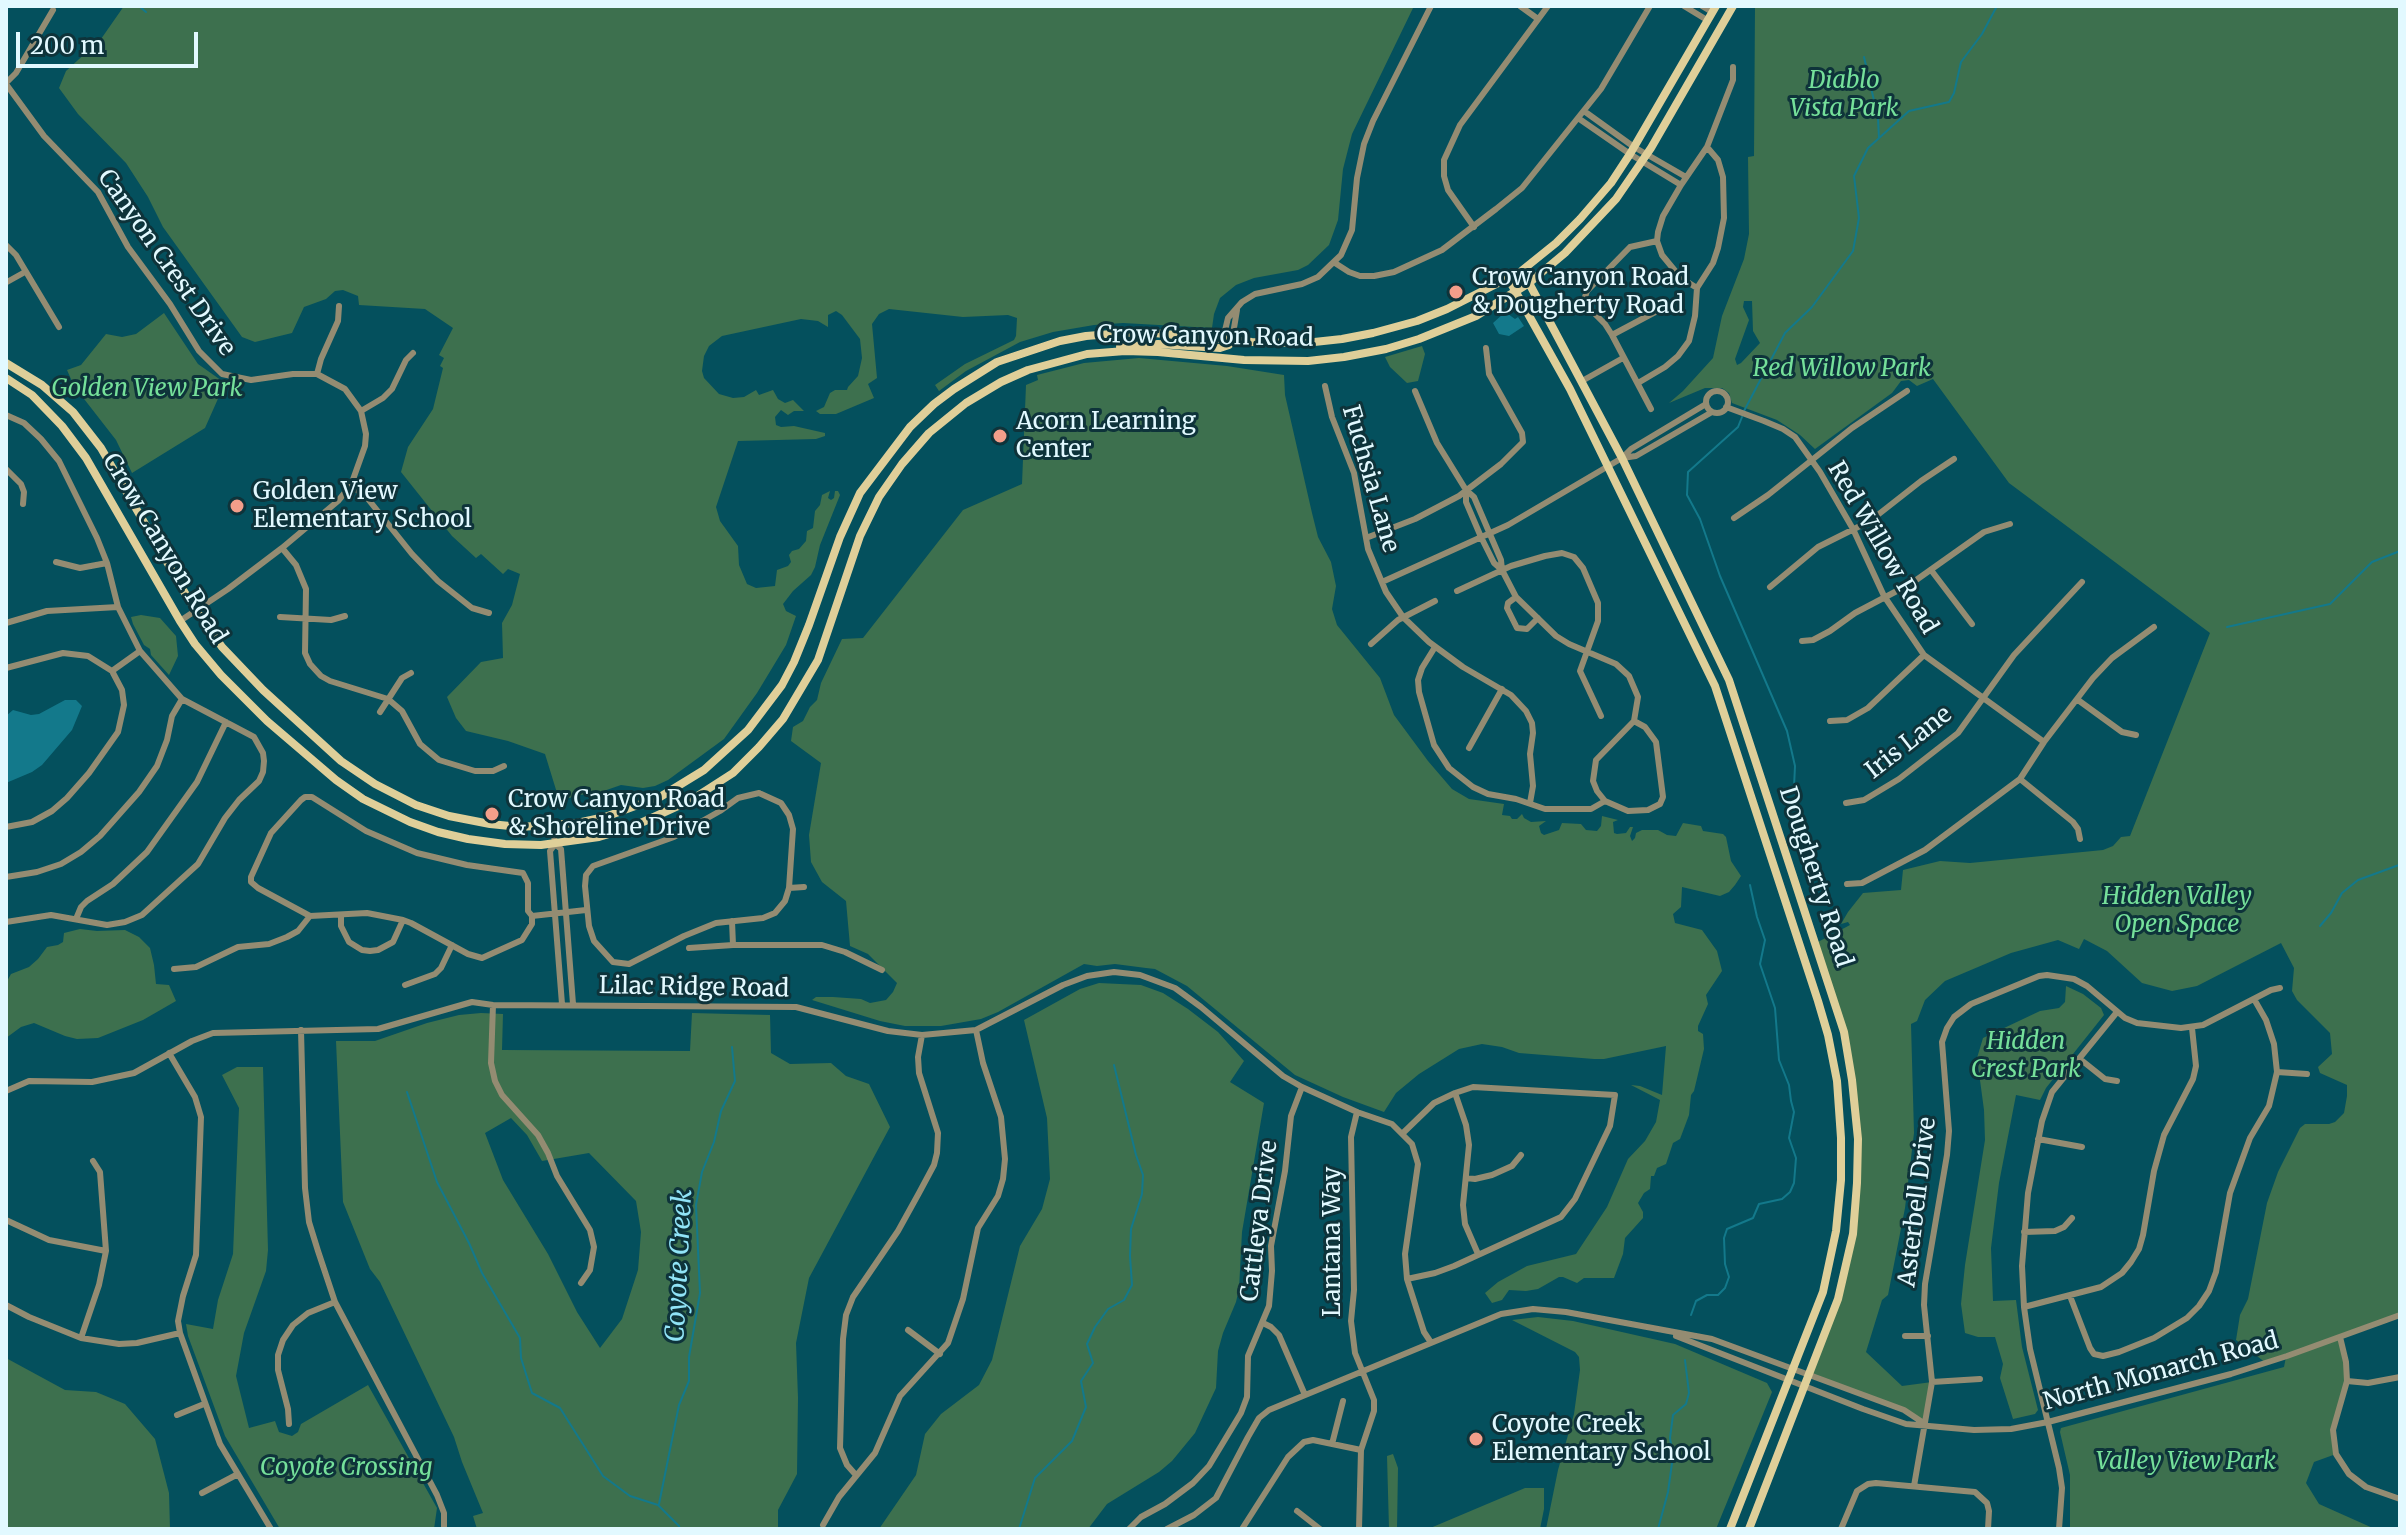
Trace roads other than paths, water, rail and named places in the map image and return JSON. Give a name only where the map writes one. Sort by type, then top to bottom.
[{"type":"main road","name":"Crow Canyon Road","points":[[6,378],[32,395],[62,426],[86,458],[195,644],[249,704],[311,760],[363,799],[438,832],[505,844],[555,844],[599,837],[632,827],[691,800],[733,773],[783,719],[818,660],[860,536],[873,510],[902,464],[929,433],[966,403],[1001,382],[1048,363],[1087,354],[1158,352],[1282,362],[1344,357],[1386,349],[1451,327],[1529,283],[1593,225],[1616,199],[1644,158],[1733,6]]},
{"type":"main road","name":"Crow Canyon Road","points":[[6,363],[42,385],[63,403],[101,448],[195,610],[222,647],[263,690],[341,761],[375,784],[416,805],[449,816],[490,824],[553,826],[605,817],[660,797],[704,770],[748,730],[782,685],[794,662],[840,537],[860,493],[910,427],[954,389],[997,362],[1060,341],[1124,333],[1305,343],[1373,333],[1447,309],[1520,272],[1580,219],[1611,183],[1712,13]]},
{"type":"main road","name":"Dougherty Road","points":[[1520,272],[1529,283],[1622,458],[1729,680],[1844,1032],[1858,1139],[1853,1234],[1838,1299],[1749,1529]]},
{"type":"main road","name":"Dougherty Road","points":[[1508,278],[1570,389],[1715,686],[1828,1035],[1837,1081],[1841,1180],[1836,1231],[1823,1292],[1730,1529]]},
{"type":"main road","points":[[1112,351],[1127,345],[1158,344],[1220,348],[1227,346],[1227,340]]},
{"type":"street","points":[[1227,340],[1242,302],[1255,294],[1302,284],[1318,277],[1341,255],[1352,230],[1361,155],[1369,132],[1431,6]]},
{"type":"street","points":[[1520,6],[1538,19]]},
{"type":"street","points":[[1474,227],[1448,190],[1444,160],[1460,125],[1548,6]]},
{"type":"street","points":[[1335,263],[1360,276],[1383,275],[1442,250],[1522,188],[1601,89],[1650,6]]},
{"type":"street","points":[[1684,6],[1712,13]]},
{"type":"street","points":[[1702,6],[1712,13]]},
{"type":"street","points":[[6,83],[16,73],[53,10]]},
{"type":"street","points":[[1697,288],[1669,266],[1657,241],[1663,216],[1707,147],[1733,80],[1733,67]]},
{"type":"street","name":"Canyon Crest Drive","points":[[6,83],[44,136],[98,192],[128,247],[170,304],[199,351],[222,374],[251,380],[317,374]]},
{"type":"street","points":[[1584,111],[1632,150]]},
{"type":"street","points":[[1578,118],[1632,150],[1681,185]]},
{"type":"street","points":[[1638,383],[1665,367],[1689,341],[1697,288],[1713,263],[1724,218],[1725,199],[1722,168],[1707,147]]},
{"type":"street","points":[[1644,158],[1686,177]]},
{"type":"street","points":[[1651,409],[1612,335],[1586,303],[1587,291],[1630,247],[1657,241]]},
{"type":"street","points":[[6,245],[16,255],[59,327]]},
{"type":"street","points":[[7,282],[25,272]]},
{"type":"street","points":[[180,621],[282,548],[326,513],[351,485],[365,446],[361,411],[345,389],[317,374],[338,321],[339,306]]},
{"type":"street","points":[[1612,335],[1659,310]]},
{"type":"street","points":[[1366,538],[1430,512],[1466,490],[1519,448],[1524,440],[1489,374],[1486,348]]},
{"type":"street","points":[[361,411],[392,389],[406,360],[413,353]]},
{"type":"street","points":[[1582,381],[1623,358]]},
{"type":"street","name":"Fuchsia Lane","points":[[1325,386],[1332,417],[1354,473],[1368,549],[1386,592],[1403,617],[1435,647],[1502,689],[1522,705],[1532,723],[1530,754],[1533,786],[1530,803]]},
{"type":"street","points":[[1415,391],[1437,443],[1466,490],[1474,497],[1501,560],[1502,570]]},
{"type":"street","points":[[1734,518],[1852,428],[1907,391]]},
{"type":"street","points":[[1382,582],[1490,533],[1622,458],[1631,449],[1706,404],[1709,395],[1718,392],[1726,397],[1730,408],[1720,413],[1712,412],[1636,456],[1622,458]]},
{"type":"street","points":[[1706,404],[1712,412]]},
{"type":"street","name":"Red Willow Road","points":[[1730,408],[1795,437],[1820,472],[1853,529],[1884,596],[1924,655],[2044,742]]},
{"type":"street","points":[[6,415],[24,423],[59,461],[97,538],[118,607],[140,651],[182,699],[254,737],[263,753],[263,772],[259,781],[225,818],[198,864],[142,915],[107,925],[51,915],[6,922]]},
{"type":"street","points":[[1770,587],[1818,547],[1888,508],[1954,459]]},
{"type":"street","points":[[6,469],[21,484],[23,504]]},
{"type":"street","points":[[351,485],[368,499],[438,581],[472,608],[489,613]]},
{"type":"street","points":[[1466,490],[1466,502],[1481,537],[1516,597],[1556,636],[1616,664],[1636,687],[1638,697],[1634,721],[1600,755],[1594,764],[1593,781],[1605,801],[1628,811],[1642,811],[1654,809],[1662,801],[1656,742],[1645,727],[1634,721]]},
{"type":"street","points":[[1802,641],[1813,640],[1884,596],[1912,583],[1984,532],[2010,524]]},
{"type":"street","points":[[282,548],[301,575],[306,589],[305,653],[321,676],[388,699],[402,711],[420,744],[439,760],[475,771],[493,771],[504,766]]},
{"type":"street","points":[[1457,591],[1502,570],[1555,553],[1568,554],[1579,562],[1599,611],[1580,671],[1601,716]]},
{"type":"street","points":[[56,562],[80,568],[107,563]]},
{"type":"street","points":[[1931,570],[1972,624]]},
{"type":"street","name":"Iris Lane","points":[[1846,803],[1864,800],[1899,779],[1958,733],[2014,655],[2082,582]]},
{"type":"street","points":[[1516,597],[1507,608],[1517,628],[1527,629],[1538,618]]},
{"type":"street","points":[[1371,644],[1403,617],[1435,601]]},
{"type":"street","points":[[6,623],[47,611],[118,607]]},
{"type":"street","points":[[280,617],[331,620],[345,616]]},
{"type":"street","points":[[1847,884],[1862,883],[1925,850],[2020,779],[2093,678],[2112,658],[2154,627]]},
{"type":"street","points":[[1435,647],[1422,668],[1418,680],[1419,692],[1431,737],[1449,768],[1473,787],[1488,794],[1545,809],[1591,809],[1605,801]]},
{"type":"street","points":[[112,671],[140,651]]},
{"type":"street","points":[[6,668],[50,655],[77,653],[98,660],[112,671],[122,690],[124,705],[114,739],[89,773],[52,811],[32,822],[6,827]]},
{"type":"street","points":[[1830,721],[1847,720],[1868,708],[1924,655]]},
{"type":"street","points":[[380,712],[402,678],[411,673]]},
{"type":"street","points":[[1469,748],[1502,689]]},
{"type":"street","points":[[6,877],[61,864],[100,836],[139,792],[157,766],[172,716],[182,699]]},
{"type":"street","points":[[2078,700],[2122,732],[2136,735]]},
{"type":"street","points":[[76,919],[87,901],[113,884],[147,852],[197,782],[226,722]]},
{"type":"street","points":[[2020,779],[2073,822],[2080,839]]},
{"type":"street","points":[[748,794],[770,796],[781,803],[789,815],[793,829],[789,888],[785,901],[775,913],[763,918],[716,923],[641,959],[621,964],[613,962],[594,941],[586,910],[586,875],[593,866],[674,837],[748,794]]},
{"type":"street","points":[[312,797],[366,831],[417,853],[467,865],[523,873],[528,883],[528,911],[532,916],[532,924],[522,940],[482,958],[468,954],[403,920],[367,913],[310,916],[258,888],[251,882],[251,877],[271,833],[301,800],[312,797]]},
{"type":"street","points":[[553,826],[555,844],[550,851],[562,1004]]},
{"type":"street","points":[[555,844],[561,849],[573,1004]]},
{"type":"street","points":[[789,888],[804,887]]},
{"type":"street","points":[[532,916],[586,910]]},
{"type":"street","points":[[341,915],[341,926],[349,942],[370,951],[393,942],[403,920]]},
{"type":"street","points":[[174,969],[196,967],[238,947],[269,944],[287,937],[298,931],[310,916]]},
{"type":"street","points":[[732,921],[733,945]]},
{"type":"street","points":[[405,985],[435,974],[452,945]]},
{"type":"street","points":[[689,948],[822,945],[882,970]]},
{"type":"street","name":"Lilac Ridge Road","points":[[6,1091],[29,1081],[92,1082],[134,1073],[213,1033],[378,1029],[472,1002],[493,1005],[796,1007],[888,1031],[922,1035],[976,1030],[1063,985],[1087,976],[1114,972],[1140,975],[1175,988],[1283,1076],[1357,1112],[1392,1124],[1403,1133]]},
{"type":"street","name":"Asterbell Drive","points":[[1914,1486],[1932,1382],[1924,1305],[1949,1131],[1942,1052],[1947,1028],[1954,1017],[1971,1004],[2047,975],[2074,979],[2117,1012],[2137,1023],[2192,1028]]},
{"type":"street","points":[[2024,1307],[2101,1287],[2122,1273],[2139,1249],[2164,1135],[2193,1079],[2196,1066],[2192,1028],[2280,988]]},
{"type":"street","points":[[2070,1296],[2090,1348],[2094,1354],[2103,1356],[2154,1338],[2187,1318],[2209,1291],[2216,1272],[2230,1193],[2250,1138],[2269,1106],[2277,1072],[2274,1044],[2266,1020],[2254,999]]},
{"type":"street","points":[[493,1005],[491,1063],[495,1081],[502,1095],[538,1135],[557,1176],[590,1230],[594,1247],[592,1259],[590,1270],[581,1283]]},
{"type":"street","points":[[2059,1529],[2062,1488],[2030,1349],[2024,1307],[2022,1266],[2028,1193],[2038,1139],[2052,1092],[2117,1012]]},
{"type":"street","points":[[301,1030],[305,1188],[309,1222],[335,1302],[437,1495],[444,1513],[444,1529]]},
{"type":"street","points":[[823,1525],[855,1474],[875,1453],[900,1396],[940,1354],[953,1331],[978,1228],[998,1196],[1005,1159],[1001,1117],[976,1030]]},
{"type":"street","points":[[855,1474],[847,1465],[840,1448],[846,1315],[860,1286],[898,1231],[934,1165],[938,1133],[919,1073],[922,1035]]},
{"type":"street","points":[[169,1053],[195,1097],[201,1117],[196,1255],[183,1296],[178,1321],[180,1333],[220,1444],[271,1529]]},
{"type":"street","points":[[2080,1059],[2105,1079],[2117,1081]]},
{"type":"street","points":[[2277,1072],[2307,1074]]},
{"type":"street","points":[[1407,1279],[1435,1273],[1555,1221],[1575,1199],[1610,1126],[1615,1095],[1485,1086],[1455,1093],[1434,1103],[1403,1133],[1412,1144],[1418,1164],[1407,1236],[1407,1279],[1424,1332],[1430,1341]]},
{"type":"street","name":"Cattleya Drive","points":[[1302,1087],[1291,1116],[1285,1171],[1271,1246],[1269,1306],[1263,1323],[1279,1335],[1305,1395]]},
{"type":"street","points":[[1455,1093],[1468,1136],[1463,1205],[1465,1224],[1478,1254]]},
{"type":"street","name":"Lantana Way","points":[[1357,1112],[1351,1137],[1354,1290],[1351,1321],[1355,1353],[1374,1400],[1361,1450],[1359,1529]]},
{"type":"street","points":[[2038,1139],[2082,1147]]},
{"type":"street","points":[[1466,1178],[1485,1178],[1512,1166],[1521,1155]]},
{"type":"street","points":[[81,1338],[99,1285],[106,1251],[100,1172],[93,1161]]},
{"type":"street","points":[[2024,1232],[2055,1231],[2072,1218]]},
{"type":"street","points":[[6,1220],[49,1240],[106,1251]]},
{"type":"street","points":[[1272,1271],[1285,1271]]},
{"type":"street","points":[[289,1424],[278,1370],[278,1355],[283,1340],[293,1325],[308,1313],[335,1302]]},
{"type":"street","points":[[6,1305],[81,1338],[119,1344],[180,1333]]},
{"type":"street","points":[[1167,1529],[1194,1515],[1216,1498],[1259,1418],[1280,1403],[1430,1341],[1501,1314],[1533,1309],[1552,1309],[1657,1330]]},
{"type":"street","name":"North Monarch Road","points":[[1657,1330],[1906,1424],[1974,1430],[2011,1429],[2048,1422],[2231,1374],[2400,1315]]},
{"type":"street","points":[[1129,1529],[1141,1517],[1182,1493],[1209,1466],[1241,1413],[1247,1397],[1248,1356],[1263,1323]]},
{"type":"street","points":[[908,1330],[940,1354]]},
{"type":"street","name":"North Monarch Road","points":[[1657,1330],[1712,1339],[1904,1410],[1925,1424]]},
{"type":"street","points":[[1905,1336],[1928,1336]]},
{"type":"street","points":[[2340,1337],[2347,1381],[2333,1430],[2336,1454],[2349,1474],[2366,1487],[2398,1498],[2400,1488]]},
{"type":"street","points":[[2347,1381],[2368,1383],[2400,1377]]},
{"type":"street","points":[[1932,1382],[1980,1379]]},
{"type":"street","points":[[1332,1444],[1343,1401]]},
{"type":"street","points":[[177,1415],[204,1404]]},
{"type":"street","points":[[1242,1529],[1288,1457],[1304,1442],[1313,1440],[1361,1450]]},
{"type":"street","points":[[202,1493],[238,1474]]},
{"type":"street","points":[[1841,1529],[1860,1488],[1876,1483],[1975,1492],[1987,1503],[1988,1529]]},
{"type":"street","points":[[1297,1511],[1320,1529]]},
{"type":"water","points":[[1503,314],[1515,319],[1518,317],[1524,326],[1509,336],[1499,334],[1493,323]]},
{"type":"water","points":[[65,700],[76,700],[82,706],[72,730],[42,765],[6,783],[6,716],[13,710],[39,714]]},
{"type":"waterway","points":[[139,6],[146,12]]},
{"type":"waterway","points":[[1744,411],[1785,333],[1812,307],[1853,251],[1859,218],[1854,176],[1868,148],[1909,111],[1949,102],[1961,62],[1982,34],[1997,6]]},
{"type":"waterway","points":[[1864,57],[1878,118],[1879,138]]},
{"type":"waterway","points":[[1742,417],[1738,427],[1688,472],[1687,495],[1700,519],[1720,576],[1787,731],[1795,766],[1794,787]]},
{"type":"waterway","points":[[2227,627],[2330,604],[2372,562],[2400,551]]},
{"type":"waterway","points":[[2320,926],[2342,893],[2358,880],[2399,865]]},
{"type":"waterway","points":[[1691,1315],[1696,1301],[1707,1295],[1718,1295],[1725,1288],[1729,1277],[1725,1264],[1724,1238],[1727,1229],[1753,1218],[1759,1204],[1782,1199],[1794,1183],[1796,1158],[1789,1138],[1794,1112],[1789,1085],[1779,1060],[1775,1008],[1760,964],[1765,940],[1750,885]]},
{"type":"waterway","name":"Coyote Creek","points":[[659,1504],[679,1405],[689,1381],[689,1357],[700,1293],[696,1205],[702,1172],[714,1142],[721,1111],[735,1081],[732,1047]]},
{"type":"waterway","points":[[1019,1529],[1035,1478],[1072,1441],[1086,1407],[1081,1381],[1093,1363],[1087,1344],[1108,1309],[1124,1300],[1132,1285],[1131,1229],[1142,1194],[1143,1175],[1114,1065]]},
{"type":"waterway","points":[[407,1092],[437,1182],[482,1273],[520,1338],[521,1358],[532,1393],[560,1408],[603,1476],[630,1496],[658,1505],[680,1529]]},
{"type":"waterway","points":[[1658,1529],[1673,1456],[1670,1438],[1673,1415],[1686,1404],[1689,1393],[1685,1360]]},
{"type":"place","name":"Crow Canyon Road & Dougherty Road","points":[[1456,292]]},
{"type":"place","name":"Acorn Learning Center","points":[[1000,436]]},
{"type":"place","name":"Golden View Elementary School","points":[[237,506]]},
{"type":"place","name":"Crow Canyon Road & Shoreline Drive","points":[[492,814]]},
{"type":"place","name":"Coyote Creek Elementary School","points":[[1476,1439]]},
{"type":"park label","name":"Diablo Vista Park","points":[[1844,95]]},
{"type":"park label","name":"Red Willow Park","points":[[1842,369]]},
{"type":"park label","name":"Golden View Park","points":[[147,389]]},
{"type":"park label","name":"Hidden Valley Open Space","points":[[2177,911]]},
{"type":"park label","name":"Hidden Crest Park","points":[[2026,1056]]},
{"type":"park label","name":"Valley View Park","points":[[2186,1462]]},
{"type":"park label","name":"Coyote Crossing","points":[[346,1468]]}]
